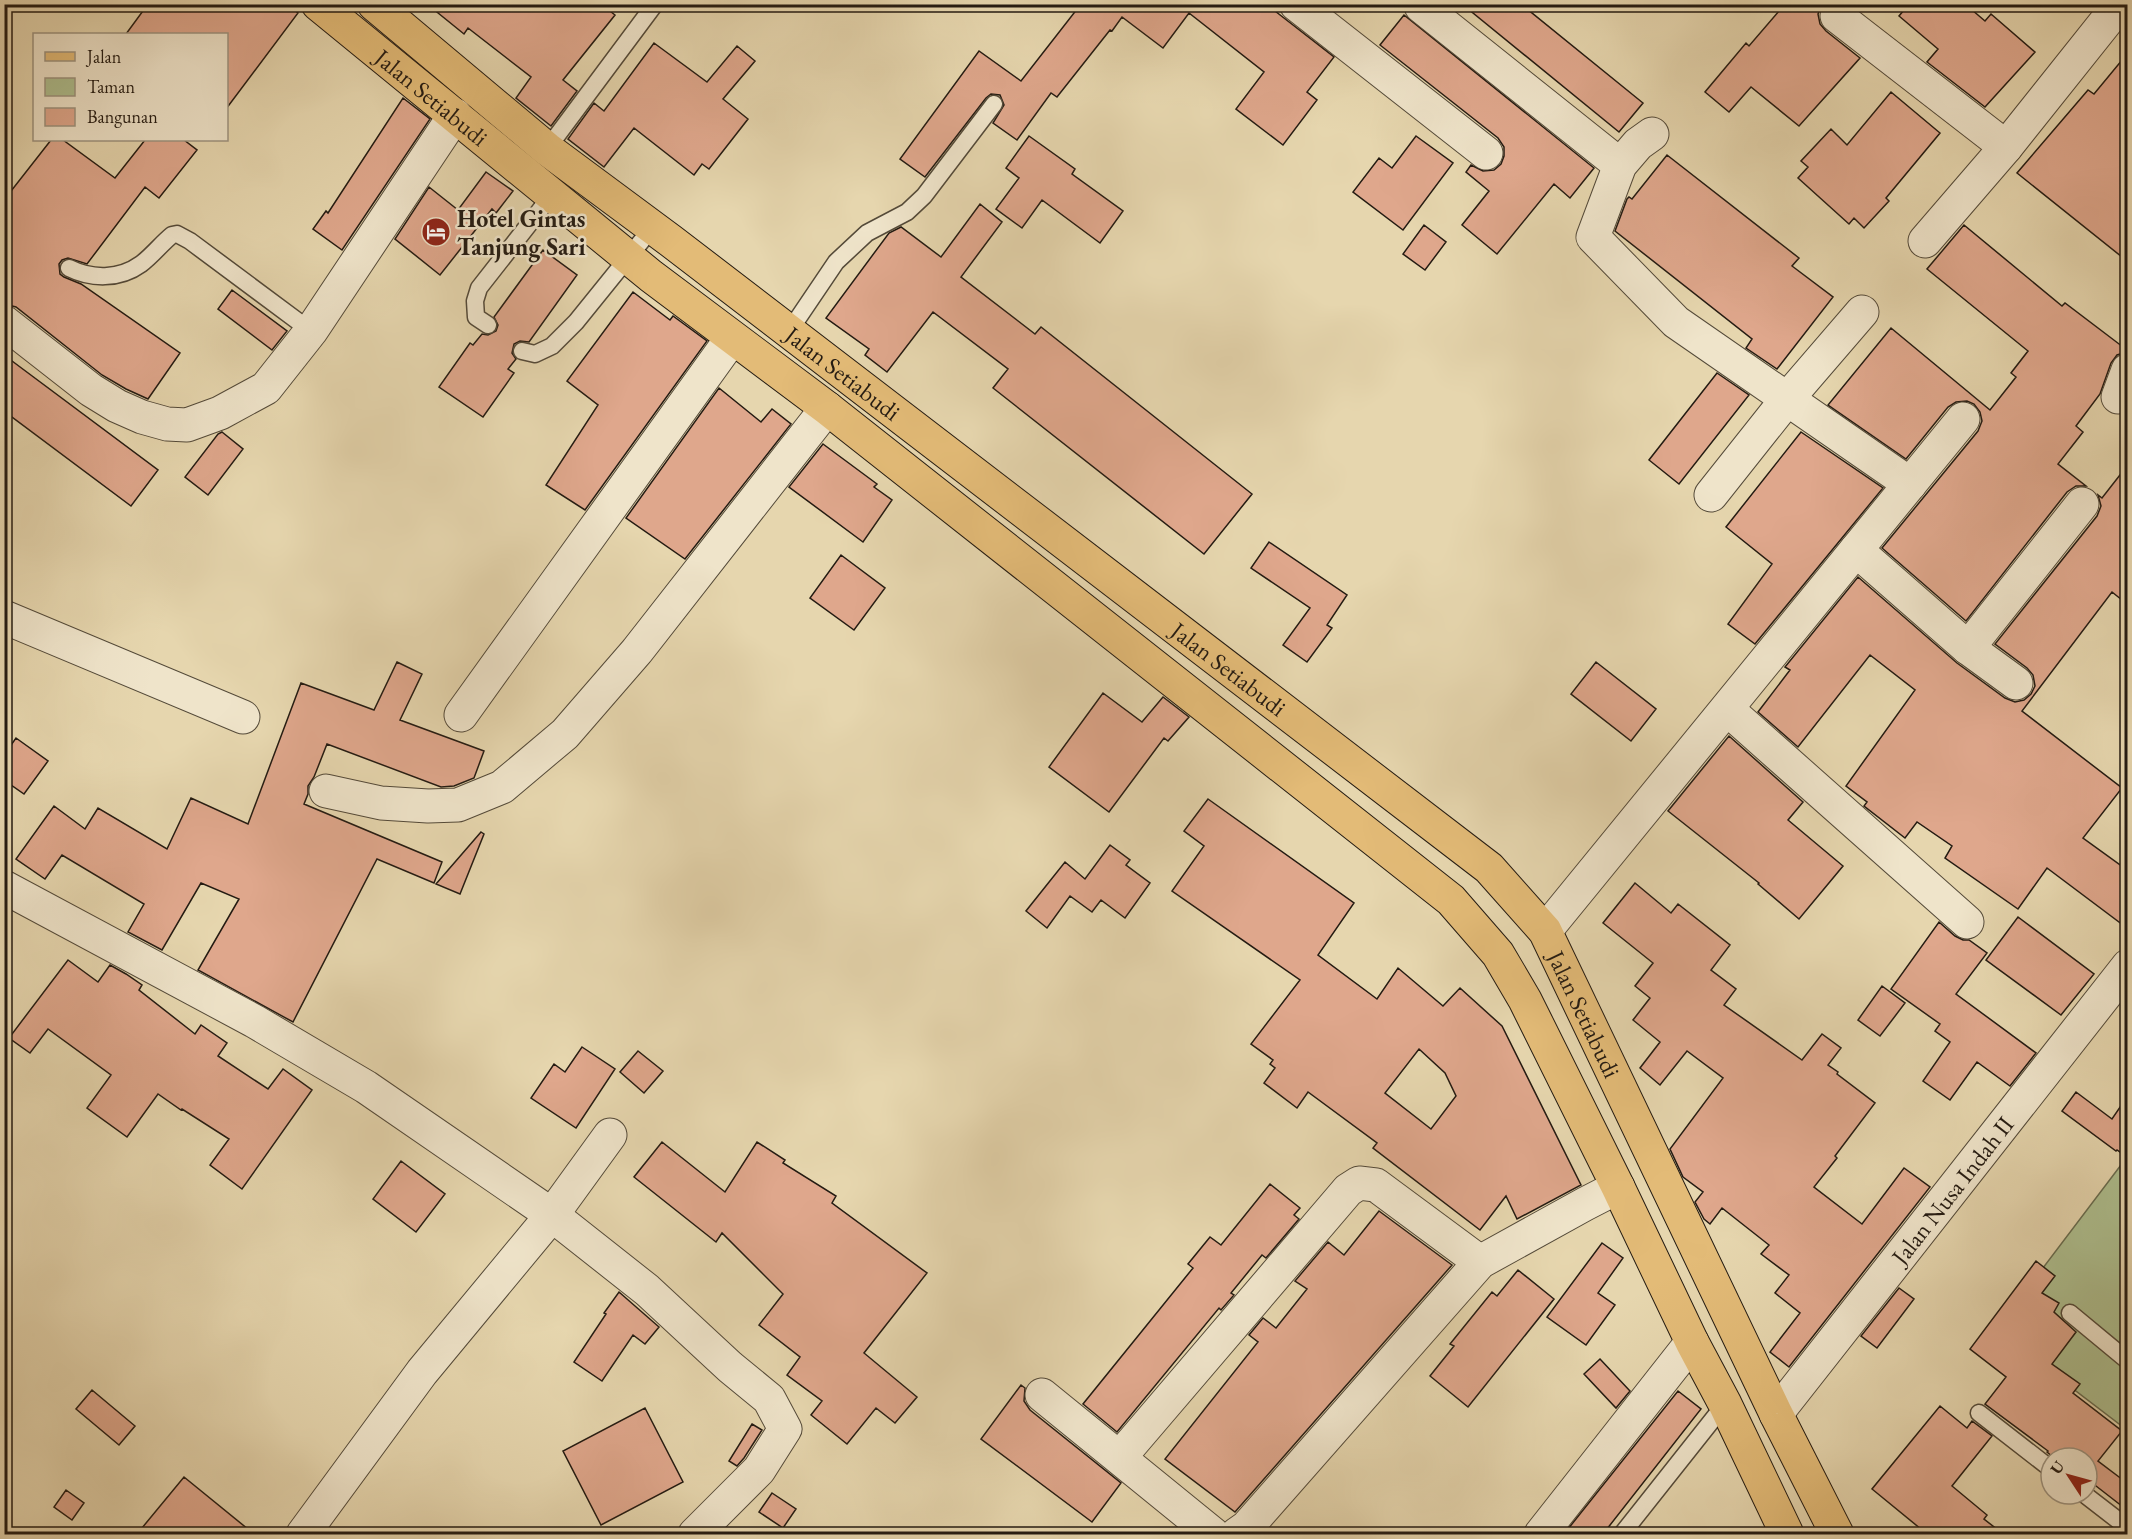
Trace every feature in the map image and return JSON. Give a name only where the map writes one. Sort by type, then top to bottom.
[{"type":"main road","name":"Jalan Setiabudi","points":[[318,4],[627,257],[827,408],[1451,900],[1498,954],[1525,1000],[1787,1534]]},
{"type":"main road","name":"Jalan Setiabudi","points":[[376,5],[572,170],[652,228],[1489,868],[1545,931],[1776,1414],[1837,1534]]},
{"type":"street","points":[[1296,4],[1486,153]]},
{"type":"street","points":[[1925,241],[2006,147],[2120,4]]},
{"type":"street","points":[[1421,6],[1620,165]]},
{"type":"street","points":[[1837,16],[2006,147]]},
{"type":"street","points":[[4,322],[91,390],[117,406],[142,417],[167,424],[187,425],[220,413],[266,388],[311,331],[455,115]]},
{"type":"street","points":[[1652,134],[1638,144],[1620,165],[1593,237],[1676,321],[1910,484]]},
{"type":"street","points":[[1711,495],[1788,398],[1862,312]]},
{"type":"street","points":[[461,715],[732,338]]},
{"type":"street","points":[[326,790],[381,804],[428,806],[458,805],[502,787],[565,734],[638,651],[827,408]]},
{"type":"street","points":[[1545,931],[1963,419]]},
{"type":"street","points":[[1968,648],[2082,504]]},
{"type":"street","points":[[1856,550],[1968,648],[2016,683]]},
{"type":"street","points":[[4,617],[243,717]]},
{"type":"street","points":[[1727,709],[1967,921]]},
{"type":"street","points":[[4,887],[254,1021],[366,1087],[552,1215],[647,1290],[730,1367],[769,1399],[785,1429],[759,1470],[695,1534]]},
{"type":"street","name":"Jalan Nusa Indah II","points":[[1776,1414],[2127,966]]},
{"type":"street","points":[[303,1534],[422,1372],[552,1215],[610,1135]]},
{"type":"street","points":[[1120,1457],[1348,1190],[1359,1183],[1376,1185],[1480,1262]]},
{"type":"street","points":[[1237,1534],[1247,1527],[1480,1262],[1618,1187]]},
{"type":"street","points":[[1541,1534],[1692,1342]]},
{"type":"street","points":[[1042,1395],[1213,1534]]},
{"type":"lane","points":[[488,325],[476,316],[475,301],[479,288],[539,186],[547,149],[655,4]]},
{"type":"lane","points":[[788,333],[836,262],[867,233],[907,212],[924,196],[994,104]]},
{"type":"lane","points":[[539,186],[572,170]]},
{"type":"lane","points":[[522,351],[535,354],[552,346],[576,322],[652,228]]},
{"type":"lane","points":[[69,268],[83,275],[100,277],[121,274],[140,264],[172,235],[177,234],[190,241],[311,331]]},
{"type":"lane","points":[[2070,1313],[2127,1361]]},
{"type":"lane","points":[[1622,1534],[1725,1404]]},
{"type":"lane","points":[[1979,1413],[2039,1459]]},
{"type":"lane","points":[[2099,1506],[2127,1528]]},
{"type":"green space","points":[[2127,1157],[2127,1430],[1996,1330]]},
{"type":"building","points":[[148,4],[287,4],[298,13],[228,106],[228,33],[127,33]]},
{"type":"building","points":[[427,4],[601,4],[615,15],[563,80],[577,91],[551,126],[516,98],[531,77],[468,28],[464,34]]},
{"type":"building","points":[[1081,4],[1266,4],[1334,57],[1307,92],[1317,100],[1283,145],[1236,109],[1264,72],[1189,13],[1163,48],[1122,17],[1057,97],[1051,93],[1017,140],[993,123],[1004,105],[1000,95],[991,94],[925,177],[900,159],[979,51],[1021,81]]},
{"type":"building","points":[[1462,4],[1521,4],[1643,103],[1619,132]]},
{"type":"building","points":[[1785,4],[1822,4],[1818,14],[1820,24],[1860,58],[1799,126],[1751,87],[1729,112],[1705,92],[1746,43],[1749,46]]},
{"type":"building","points":[[1909,4],[1965,4],[1985,21],[1991,14],[2035,52],[1985,107],[1927,62],[1938,49],[1899,16]]},
{"type":"building","points":[[1404,15],[1594,168],[1570,198],[1554,184],[1497,254],[1462,225],[1489,191],[1466,172],[1471,165],[1483,171],[1494,170],[1501,164],[1504,147],[1498,138],[1380,45]]},
{"type":"building","points":[[654,43],[707,82],[737,46],[755,61],[723,99],[748,119],[709,169],[702,164],[694,175],[634,128],[604,167],[568,139],[594,103],[604,111]]},
{"type":"building","points":[[2127,54],[2127,261],[2017,173],[2088,90],[2094,94]]},
{"type":"building","points":[[1891,92],[1940,133],[1886,198],[1889,201],[1864,228],[1854,218],[1849,224],[1798,178],[1808,167],[1801,161],[1831,129],[1847,145]]},
{"type":"building","points":[[403,98],[430,119],[342,250],[313,229],[326,211],[328,213]]},
{"type":"building","points":[[1029,136],[1075,169],[1072,174],[1123,211],[1100,243],[1042,200],[1022,228],[996,209],[1019,178],[1006,168]]},
{"type":"building","points":[[1416,136],[1453,163],[1403,230],[1353,192],[1379,158],[1392,168]]},
{"type":"building","points":[[50,141],[64,141],[115,178],[144,141],[185,141],[197,150],[159,198],[145,187],[87,264],[68,258],[59,264],[60,274],[64,277],[81,284],[180,353],[148,399],[102,375],[16,307],[4,304],[4,200]]},
{"type":"building","points":[[1667,155],[1799,258],[1792,266],[1833,297],[1777,369],[1746,348],[1752,339],[1615,231],[1627,199],[1629,197],[1632,199]]},
{"type":"building","name":"Hotel Gintas Tanjung Sari","points":[[486,172],[513,191],[496,213],[492,209],[440,275],[395,239],[429,187],[458,210]]},
{"type":"building","points":[[980,204],[1002,222],[961,277],[1035,334],[1041,327],[1252,494],[1204,554],[993,388],[1008,369],[933,312],[887,372],[865,355],[869,349],[826,318],[889,233],[901,227],[941,257]]},
{"type":"building","points":[[1424,225],[1446,242],[1425,270],[1403,254]]},
{"type":"building","points":[[1964,225],[2062,306],[2065,303],[2127,350],[2117,355],[2111,363],[2100,394],[2076,426],[2083,432],[2058,464],[2086,486],[2076,486],[2067,492],[1966,621],[1882,548],[1978,431],[1982,421],[1980,412],[1974,404],[1967,401],[1956,402],[1948,407],[1906,459],[1828,405],[1891,328],[1990,410],[2016,377],[2011,373],[2028,351],[1927,269]]},
{"type":"building","points":[[543,250],[577,275],[529,342],[520,341],[514,344],[512,353],[516,359],[508,369],[514,373],[483,417],[439,387],[470,343],[473,345],[482,334],[488,335],[496,331],[498,325],[494,317]]},
{"type":"building","points":[[232,290],[287,331],[272,350],[218,309]]},
{"type":"building","points":[[633,292],[670,320],[673,316],[707,341],[585,510],[546,485],[598,405],[567,381]]},
{"type":"building","points":[[4,355],[158,470],[131,506],[4,411]]},
{"type":"building","points":[[1717,373],[1749,395],[1679,484],[1649,460]]},
{"type":"building","points":[[719,388],[761,422],[772,409],[791,424],[685,559],[626,518]]},
{"type":"building","points":[[222,432],[243,449],[208,495],[185,477],[218,434]]},
{"type":"building","points":[[1801,432],[1883,488],[1755,644],[1728,624],[1772,564],[1726,527]]},
{"type":"building","points":[[823,444],[877,484],[874,487],[892,500],[863,542],[789,487]]},
{"type":"building","points":[[2127,466],[2127,604],[2112,592],[2022,711],[2122,788],[2083,838],[2127,870],[2127,928],[2047,868],[2018,909],[1945,858],[1952,846],[1917,822],[1905,838],[1864,806],[1867,802],[1846,786],[1915,690],[1870,655],[1798,747],[1758,712],[1790,670],[1785,667],[1858,577],[1957,663],[2005,698],[2015,702],[2024,700],[2035,686],[2033,675],[1995,644],[2097,516],[2101,506],[2098,495],[2102,498]]},
{"type":"building","points":[[1269,542],[1347,595],[1327,625],[1332,628],[1307,662],[1283,645],[1310,608],[1251,568]]},
{"type":"building","points":[[841,555],[885,588],[854,630],[810,598]]},
{"type":"building","points":[[397,662],[422,674],[400,720],[484,751],[474,778],[454,786],[441,787],[327,744],[308,786],[304,804],[442,862],[434,883],[377,859],[293,1022],[198,970],[239,899],[201,883],[162,950],[128,932],[144,904],[62,855],[45,879],[16,859],[54,806],[85,829],[98,808],[167,849],[191,798],[248,824],[301,683],[374,710]]},
{"type":"building","points":[[1596,662],[1656,709],[1631,741],[1571,694]]},
{"type":"building","points":[[1103,693],[1142,722],[1163,697],[1189,717],[1168,741],[1164,738],[1109,812],[1049,767]]},
{"type":"building","points":[[1729,736],[1803,802],[1788,820],[1843,866],[1799,919],[1759,883],[1668,811]]},
{"type":"building","points":[[16,738],[48,761],[24,794],[4,780],[4,755]]},
{"type":"building","points":[[1208,799],[1354,903],[1318,955],[1377,999],[1398,968],[1443,1006],[1460,988],[1502,1026],[1581,1185],[1517,1219],[1506,1196],[1480,1230],[1373,1148],[1377,1143],[1308,1092],[1297,1108],[1264,1083],[1275,1068],[1270,1064],[1273,1060],[1251,1044],[1300,980],[1172,891],[1204,846],[1184,831]],"holes":[[[1419,1049],[1445,1073],[1456,1096],[1431,1129],[1385,1093]]]},
{"type":"building","points":[[481,832],[484,834],[460,894],[436,884]]},
{"type":"building","points":[[1110,845],[1130,860],[1126,865],[1150,883],[1125,918],[1101,900],[1092,912],[1070,896],[1047,928],[1026,911],[1065,862],[1085,879]]},
{"type":"building","points":[[1635,883],[1671,913],[1678,904],[1730,945],[1711,970],[1736,989],[1724,1005],[1802,1060],[1822,1034],[1841,1048],[1828,1065],[1875,1103],[1814,1187],[1862,1224],[1904,1168],[1930,1187],[1789,1367],[1770,1352],[1800,1313],[1775,1293],[1789,1275],[1761,1254],[1769,1245],[1722,1208],[1710,1224],[1704,1219],[1695,1202],[1703,1192],[1683,1177],[1670,1149],[1723,1078],[1687,1051],[1660,1085],[1640,1068],[1660,1042],[1633,1020],[1650,998],[1635,986],[1653,963],[1603,923]]},
{"type":"building","points":[[2018,917],[2094,974],[2061,1015],[1986,960]]},
{"type":"building","points":[[1939,922],[1955,936],[1969,940],[1987,953],[1956,994],[2036,1053],[2010,1086],[1977,1062],[1950,1100],[1923,1081],[1950,1042],[1935,1031],[1940,1024],[1891,989]]},
{"type":"building","points":[[68,960],[98,982],[110,965],[126,974],[142,985],[139,990],[195,1034],[201,1025],[227,1043],[218,1056],[268,1089],[283,1069],[312,1090],[242,1189],[210,1165],[229,1139],[158,1094],[127,1137],[87,1108],[111,1075],[48,1029],[30,1053],[9,1038]]},
{"type":"building","points":[[1882,986],[1905,1003],[1880,1036],[1858,1020]]},
{"type":"building","points":[[582,1047],[615,1069],[576,1128],[531,1098],[554,1064],[565,1072]]},
{"type":"building","points":[[638,1051],[663,1071],[644,1093],[620,1072]]},
{"type":"building","points":[[2076,1092],[2112,1119],[2127,1097],[2127,1157],[2062,1111]]},
{"type":"building","points":[[662,1142],[725,1192],[757,1142],[785,1160],[783,1163],[836,1196],[832,1203],[927,1273],[864,1353],[917,1397],[895,1423],[876,1408],[847,1444],[811,1415],[822,1401],[787,1375],[800,1357],[759,1325],[783,1294],[722,1233],[716,1242],[634,1177]]},
{"type":"building","points":[[401,1161],[445,1194],[416,1232],[373,1199]]},
{"type":"building","points":[[1270,1184],[1300,1208],[1294,1215],[1299,1219],[1266,1258],[1262,1255],[1231,1293],[1234,1295],[1221,1310],[1219,1308],[1117,1432],[1083,1404],[1193,1268],[1188,1264],[1210,1237],[1221,1245]]},
{"type":"building","points":[[1379,1211],[1452,1265],[1235,1512],[1165,1459],[1258,1342],[1249,1335],[1263,1318],[1276,1328],[1307,1289],[1295,1281],[1328,1242],[1344,1255]]},
{"type":"building","points":[[1602,1243],[1623,1258],[1598,1293],[1615,1305],[1586,1345],[1547,1317]]},
{"type":"building","points":[[2036,1261],[2055,1276],[2042,1293],[2059,1303],[2054,1312],[2076,1332],[2052,1364],[2080,1384],[2073,1393],[2122,1431],[2099,1460],[2099,1446],[2041,1446],[1985,1404],[2006,1377],[1970,1349]]},
{"type":"building","points":[[1518,1270],[1554,1299],[1468,1407],[1430,1376],[1454,1346],[1450,1344],[1492,1292],[1497,1296]]},
{"type":"building","points":[[1899,1288],[1914,1299],[1877,1348],[1861,1336]]},
{"type":"building","points":[[619,1292],[659,1327],[645,1344],[633,1335],[602,1381],[574,1362]]},
{"type":"building","points":[[1600,1359],[1630,1391],[1616,1408],[1584,1374]]},
{"type":"building","points":[[1021,1385],[1025,1388],[1024,1401],[1030,1410],[1121,1483],[1092,1522],[981,1439]]},
{"type":"building","points":[[92,1390],[135,1426],[119,1445],[76,1409]]},
{"type":"building","points":[[1678,1391],[1701,1409],[1603,1534],[1564,1534]]},
{"type":"building","points":[[1940,1406],[1967,1428],[1972,1421],[1992,1436],[1952,1486],[1987,1515],[1984,1519],[2003,1534],[1927,1534],[1872,1489]]},
{"type":"building","points":[[645,1408],[683,1482],[601,1525],[563,1451]]},
{"type":"building","points":[[752,1424],[762,1430],[737,1466],[729,1461]]},
{"type":"building","points":[[2099,1462],[2127,1483],[2127,1510],[2099,1488]]},
{"type":"building","points":[[184,1477],[254,1534],[137,1534]]},
{"type":"building","points":[[66,1490],[84,1503],[72,1520],[54,1507]]},
{"type":"building","points":[[772,1493],[796,1509],[783,1528],[759,1512]]},
{"type":"place","name":"Hotel Gintas Tanjung Sari","points":[[436,232]]}]
